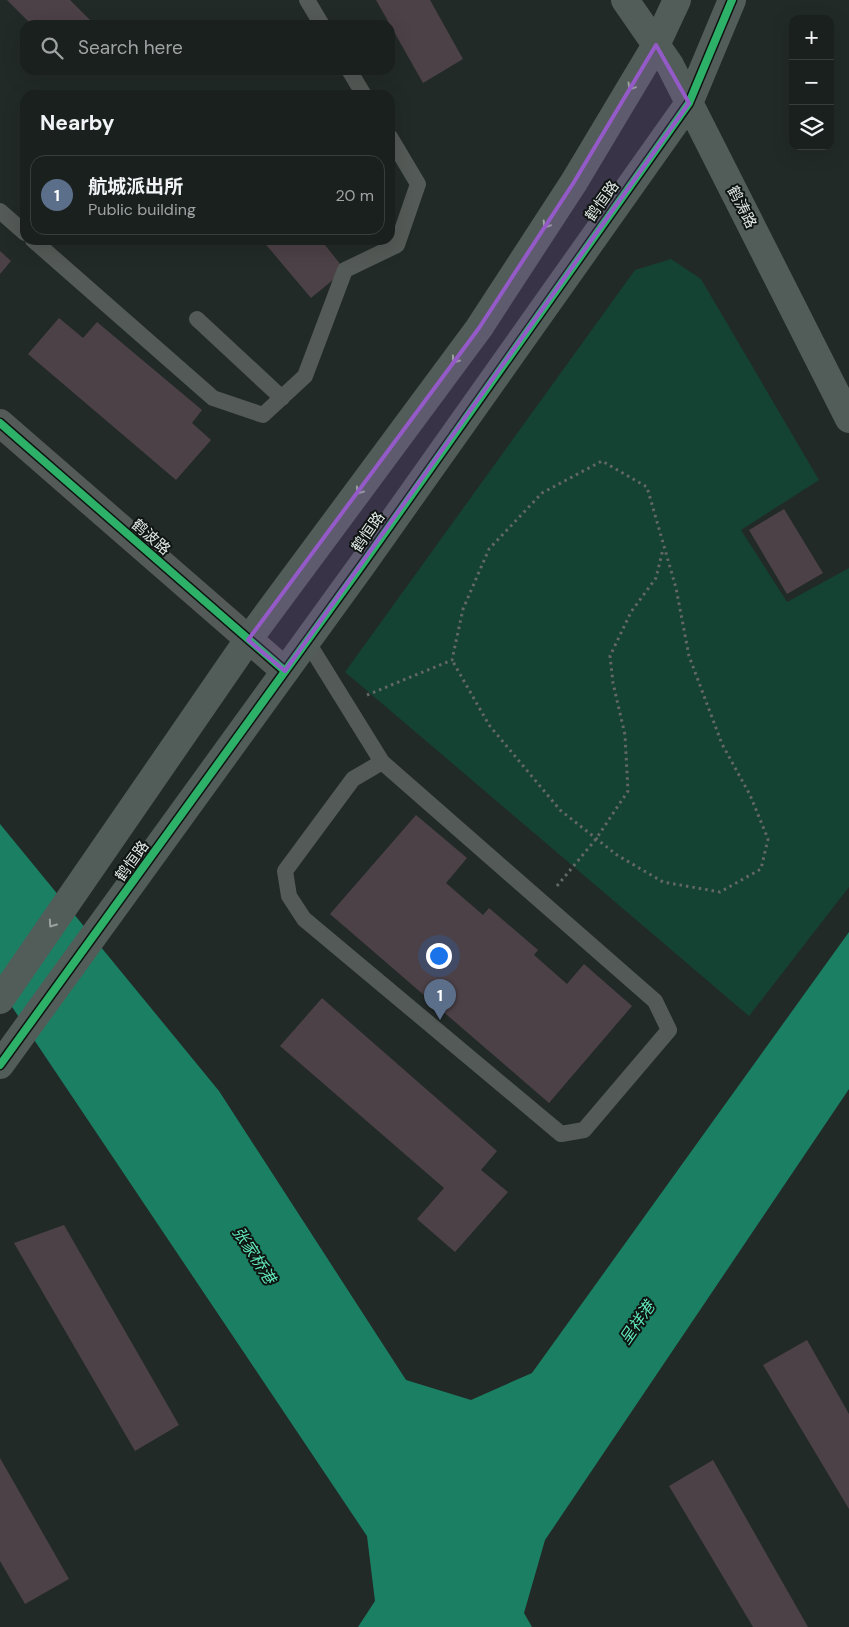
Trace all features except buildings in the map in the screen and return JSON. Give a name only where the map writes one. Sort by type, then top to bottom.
[{"type":"street","name":"鹤涛路","points":[[626,0],[670,65],[849,419]]},
{"type":"street","name":"鹤恒路","points":[[0,1000],[248,640],[479,328],[574,182],[656,45],[678,0]]},
{"type":"street","name":"鹤恒路","points":[[5,1058],[307,642],[689,103],[732,0]]},
{"type":"street","name":"鹤波路","points":[[0,423],[285,672]]},
{"type":"lane","points":[[307,0],[319,20]]},
{"type":"lane","points":[[352,75],[361,90]]},
{"type":"lane","points":[[39,245],[213,398],[263,415],[305,376],[345,270],[397,245],[418,184],[395,146]]},
{"type":"lane","points":[[0,211],[20,229]]},
{"type":"lane","points":[[197,319],[282,398]]},
{"type":"lane","points":[[307,642],[382,762],[655,1001],[669,1030],[584,1130],[561,1134],[304,919],[289,896],[285,871],[353,779],[382,762]]},
{"type":"path","points":[[602,461],[647,488],[663,549],[676,588],[689,656],[722,744],[750,795],[768,839],[761,869],[720,892],[663,882],[617,855],[560,810],[489,725],[452,660],[463,609],[489,549],[542,493],[602,461]]},
{"type":"path","points":[[543,902],[596,839],[628,791],[625,735],[613,684],[610,656],[631,612],[656,578],[663,549]]},
{"type":"path","points":[[346,703],[452,660]]},
{"type":"highlighted area","points":[[656,45],[689,103],[285,671],[248,640],[479,328],[574,182]]},
{"type":"shaded area","points":[[671,259],[701,279],[819,480],[741,530],[787,602],[849,568],[849,887],[749,1016],[345,672],[635,270]]},
{"type":"water","points":[[0,824],[219,1091],[406,1380],[471,1400],[532,1373],[849,932],[849,1089],[545,1540],[524,1613],[532,1627],[358,1627],[375,1601],[367,1536],[0,989]]},
{"type":"cycle path","points":[[0,1065],[362,565],[689,103],[732,0]]},
{"type":"cycle path","points":[[0,423],[285,671]]},
{"type":"place","name":"航城派出所","points":[[440,1020]]},
{"type":"water label","name":"张家桥港","points":[[254,1255]]},
{"type":"water label","name":"呈祥港","points":[[637,1323]]}]
